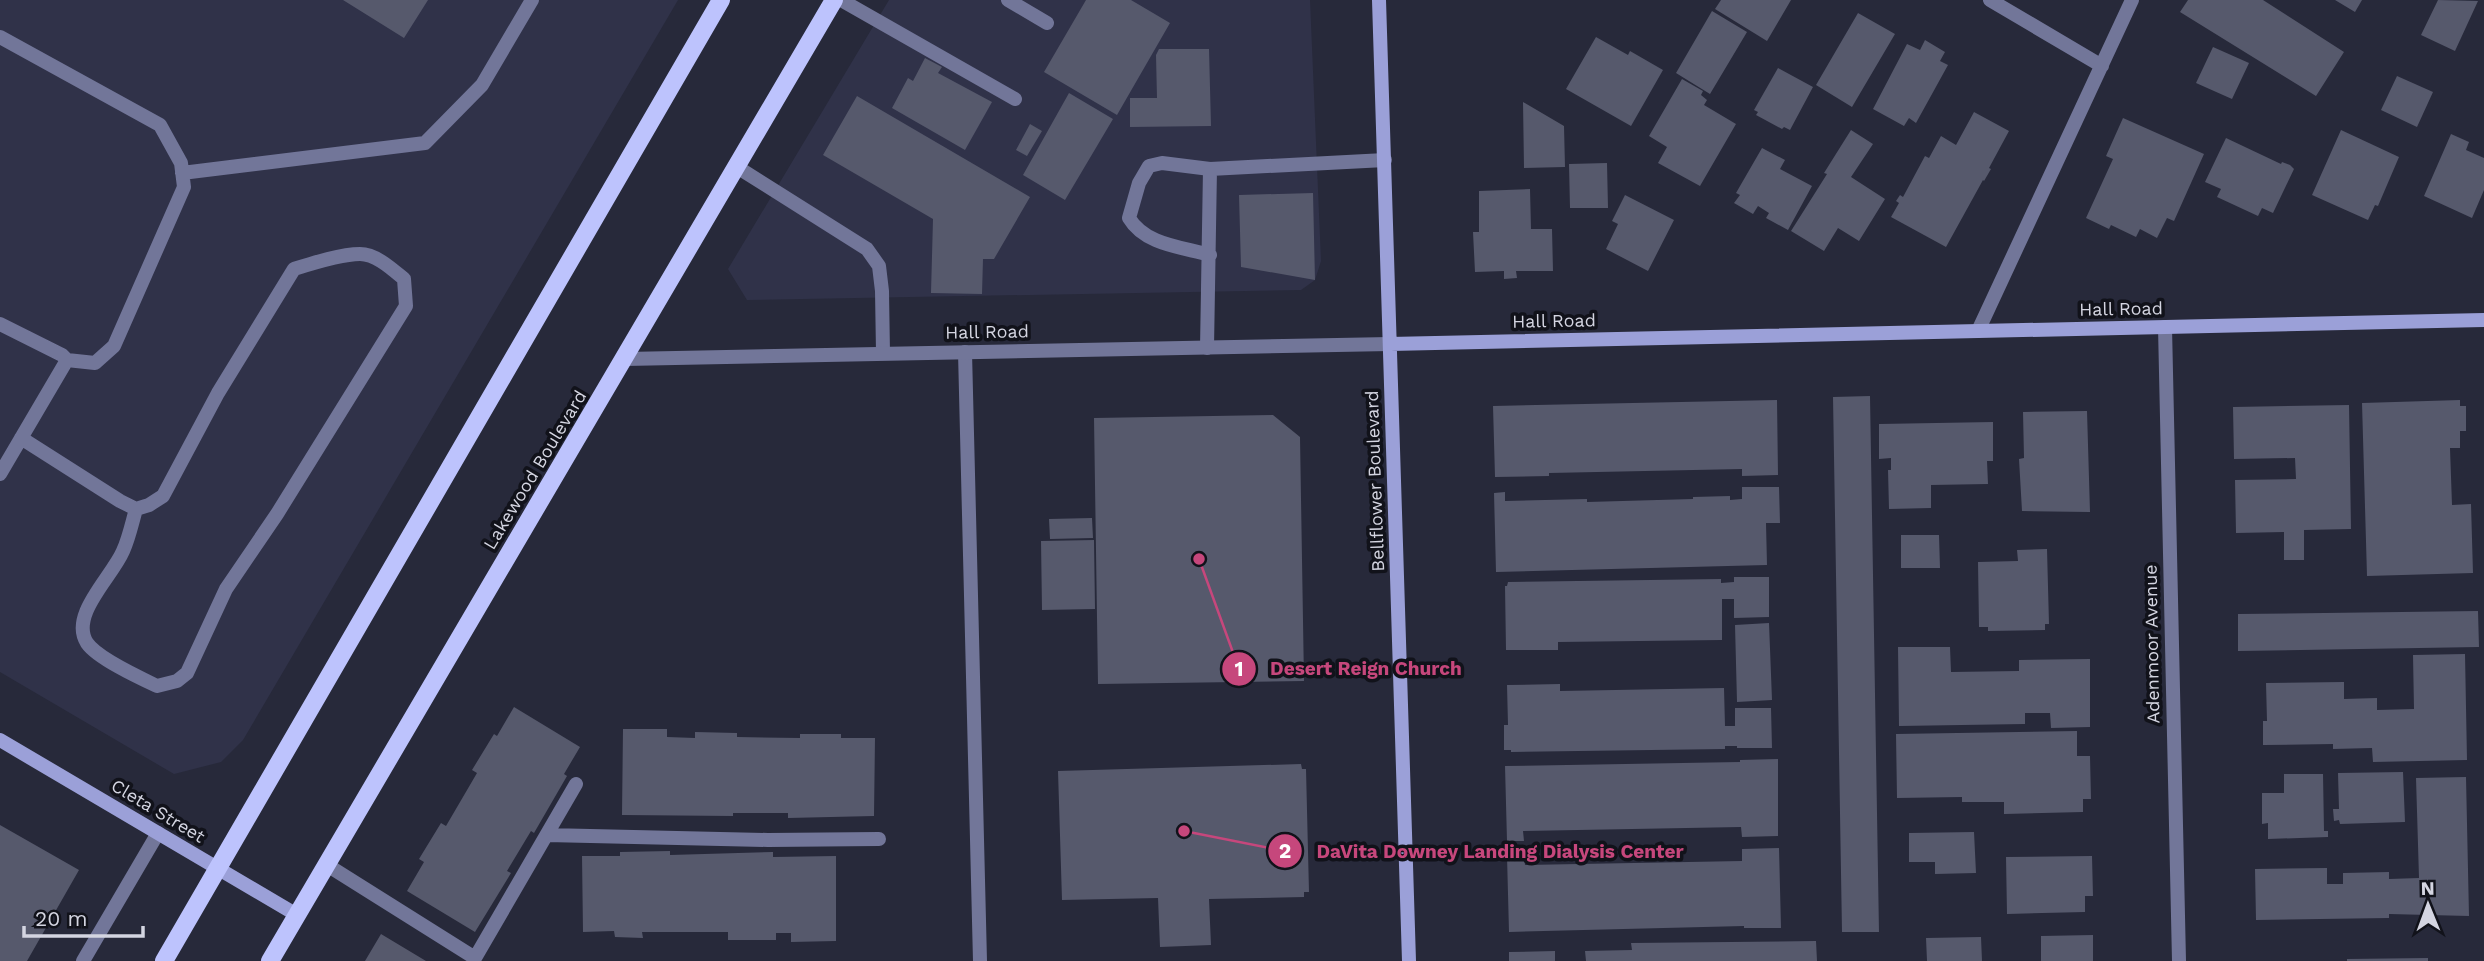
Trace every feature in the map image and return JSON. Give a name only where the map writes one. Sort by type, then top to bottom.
[{"type":"main road","points":[[164,961],[721,0]]},
{"type":"main road","name":"Lakewood Boulevard","points":[[270,961],[834,0]]},
{"type":"street","points":[[182,173],[425,143],[482,85],[532,0]]},
{"type":"street","points":[[841,0],[1015,99]]},
{"type":"street","points":[[1008,0],[1047,23]]},
{"type":"street","name":"Bellflower Boulevard","points":[[1379,0],[1409,961]]},
{"type":"street","points":[[1990,0],[2102,66]]},
{"type":"street","points":[[1978,331],[2132,0]]},
{"type":"street","points":[[0,37],[160,125],[181,163],[184,187],[114,346],[95,363],[67,360],[0,324]]},
{"type":"street","points":[[1210,255],[1152,239],[1136,228],[1129,218],[1139,183],[1149,166],[1162,163],[1210,169],[1385,160]]},
{"type":"street","points":[[737,167],[867,249],[878,266],[882,292],[883,353]]},
{"type":"street","points":[[1207,348],[1210,169]]},
{"type":"street","points":[[21,438],[136,509],[149,505],[163,496],[218,393],[294,270],[314,262],[362,254],[386,264],[404,279],[406,306],[277,514],[226,589],[187,673],[177,681],[157,686],[121,668],[89,646],[82,632],[86,612],[123,552],[136,509]]},
{"type":"street","name":"Hall Road","points":[[625,359],[2484,320]]},
{"type":"street","name":"Adenmoor Avenue","points":[[2165,327],[2179,961]]},
{"type":"street","points":[[965,352],[980,961]]},
{"type":"street","points":[[0,474],[67,360]]},
{"type":"street","name":"Cleta Street","points":[[0,740],[297,915]]},
{"type":"street","points":[[327,865],[474,960],[576,785]]},
{"type":"street","points":[[83,961],[158,833]]},
{"type":"street","points":[[547,835],[768,840],[879,839]]},
{"type":"shaded area","points":[[0,0],[678,0],[243,740],[221,762],[174,774],[0,672]]},
{"type":"shaded area","points":[[889,0],[1310,0],[1321,261],[1315,280],[1301,290],[747,300],[728,269]]},
{"type":"building","points":[[343,0],[428,0],[404,38]]},
{"type":"building","points":[[1086,0],[1131,0],[1170,23],[1117,115],[1044,72]]},
{"type":"building","points":[[1721,0],[1791,0],[1767,41],[1715,9]]},
{"type":"building","points":[[2188,0],[2263,0],[2344,52],[2316,96],[2180,12]]},
{"type":"building","points":[[2335,0],[2362,0],[2355,12]]},
{"type":"building","points":[[2438,0],[2478,1],[2455,51],[2421,35]]},
{"type":"building","points":[[1712,11],[1747,32],[1710,94],[1676,73]]},
{"type":"building","points":[[1858,13],[1895,34],[1852,107],[1816,85]]},
{"type":"building","points":[[1596,37],[1628,55],[1630,51],[1663,70],[1631,126],[1566,89]]},
{"type":"building","points":[[1925,40],[1945,52],[1940,61],[1948,65],[1916,123],[1909,118],[1904,126],[1873,109],[1907,44],[1920,50]]},
{"type":"building","points":[[2213,47],[2249,63],[2232,99],[2196,83]]},
{"type":"building","points":[[1159,49],[1209,49],[1211,126],[1130,127],[1130,98],[1157,98],[1156,55]]},
{"type":"building","points":[[925,58],[942,67],[938,73],[992,102],[965,150],[892,108],[908,78],[913,81]]},
{"type":"building","points":[[1778,68],[1813,87],[1790,130],[1784,127],[1782,129],[1756,115],[1758,112],[1754,110]]},
{"type":"building","points":[[2397,76],[2433,92],[2417,127],[2381,110]]},
{"type":"building","points":[[1682,79],[1703,91],[1701,95],[1707,100],[1704,105],[1736,124],[1700,186],[1658,163],[1667,147],[1649,136]]},
{"type":"building","points":[[1069,93],[1113,119],[1065,200],[1023,175]]},
{"type":"building","points":[[857,96],[1030,197],[994,259],[983,259],[982,294],[931,293],[933,219],[823,155]]},
{"type":"building","points":[[1523,102],[1564,126],[1565,167],[1524,168]]},
{"type":"building","points":[[1974,112],[2009,131],[1989,168],[1991,169],[1946,247],[1891,217],[1899,203],[1896,201],[1900,195],[1903,197],[1925,156],[1929,158],[1941,136],[1956,145]]},
{"type":"building","points":[[2123,118],[2204,154],[2174,221],[2167,218],[2157,238],[2140,229],[2136,237],[2111,225],[2109,229],[2086,218],[2113,159],[2106,156]]},
{"type":"building","points":[[1030,124],[1042,131],[1027,156],[1016,150]]},
{"type":"building","points":[[1851,130],[1873,144],[1851,177],[1885,199],[1859,241],[1838,228],[1824,251],[1791,231]]},
{"type":"building","points":[[2341,130],[2399,157],[2378,206],[2375,205],[2368,220],[2312,195]]},
{"type":"building","points":[[2451,134],[2469,142],[2466,150],[2484,158],[2484,190],[2472,218],[2424,196]]},
{"type":"building","points":[[2226,138],[2294,169],[2273,213],[2262,208],[2258,216],[2217,197],[2221,189],[2205,182]]},
{"type":"building","points":[[1762,148],[1785,160],[1780,169],[1812,186],[1788,230],[1766,218],[1769,213],[1758,206],[1753,214],[1734,203],[1740,195],[1736,193]]},
{"type":"building","points":[[1607,163],[1608,208],[1570,208],[1569,164]]},
{"type":"building","points":[[1530,189],[1531,229],[1552,229],[1553,271],[1516,271],[1517,278],[1504,279],[1504,271],[1475,272],[1473,232],[1479,232],[1479,191]]},
{"type":"building","points":[[1313,193],[1315,280],[1241,267],[1239,195]]},
{"type":"building","points":[[1625,195],[1674,220],[1648,271],[1606,249],[1618,224],[1612,221]]},
{"type":"building","points":[[1870,396],[1879,932],[1842,932],[1833,397]]},
{"type":"building","points":[[1777,400],[1778,475],[1742,476],[1742,469],[1549,473],[1549,476],[1495,477],[1493,406]]},
{"type":"building","points":[[2460,400],[2460,406],[2466,406],[2466,431],[2460,431],[2460,448],[2450,448],[2452,505],[2471,504],[2473,573],[2367,576],[2362,403]]},
{"type":"building","points":[[2349,405],[2351,529],[2304,530],[2304,560],[2284,560],[2284,532],[2236,533],[2235,480],[2296,479],[2295,458],[2234,459],[2233,407]]},
{"type":"building","points":[[2087,411],[2090,512],[2022,511],[2019,459],[2024,458],[2023,412]]},
{"type":"building","points":[[1273,415],[1300,437],[1304,681],[1098,684],[1094,418]]},
{"type":"building","points":[[1993,422],[1993,461],[1987,461],[1988,484],[1931,485],[1931,508],[1889,509],[1888,470],[1891,470],[1891,458],[1879,459],[1879,424]]},
{"type":"building","points":[[1742,487],[1779,487],[1780,523],[1766,523],[1767,565],[1496,572],[1494,493],[1505,492],[1505,501],[1587,499],[1587,502],[1730,496],[1730,500],[1742,499]]},
{"type":"building","points":[[1092,518],[1093,538],[1050,539],[1049,519]]},
{"type":"building","points":[[1901,535],[1939,535],[1940,568],[1901,568]]},
{"type":"building","points":[[1094,540],[1095,609],[1042,610],[1041,541]]},
{"type":"building","points":[[2047,549],[2049,624],[2045,624],[2045,630],[1988,631],[1988,627],[1979,627],[1978,562],[2018,561],[2017,550]]},
{"type":"building","points":[[1734,577],[1769,577],[1769,617],[1734,618],[1734,599],[1722,599],[1722,640],[1558,642],[1558,650],[1506,650],[1505,586],[1508,582],[1721,579],[1721,583],[1734,582]]},
{"type":"building","points":[[2478,611],[2479,647],[2238,651],[2238,614]]},
{"type":"building","points":[[1769,623],[1772,700],[1737,702],[1735,625]]},
{"type":"building","points":[[1898,647],[1950,647],[1951,672],[2019,671],[2019,660],[2090,659],[2090,727],[2051,728],[2050,713],[2025,713],[2025,724],[1899,726]]},
{"type":"building","points":[[2465,654],[2467,760],[2373,762],[2372,748],[2333,749],[2333,744],[2263,745],[2263,721],[2267,721],[2266,683],[2344,682],[2344,699],[2377,698],[2377,710],[2414,709],[2413,655]]},
{"type":"building","points":[[1560,684],[1560,691],[1724,688],[1725,726],[1735,726],[1735,708],[1771,708],[1772,748],[1725,746],[1725,749],[1504,750],[1504,725],[1508,725],[1507,685]]},
{"type":"building","points":[[514,707],[580,747],[564,774],[567,776],[534,833],[531,831],[507,871],[511,873],[475,932],[407,891],[424,862],[419,859],[441,823],[446,826],[477,773],[472,770]]},
{"type":"building","points":[[623,729],[667,729],[667,737],[695,738],[695,732],[737,733],[737,737],[800,738],[800,734],[841,734],[841,738],[875,738],[874,816],[788,818],[788,813],[733,813],[733,816],[622,815]]},
{"type":"building","points":[[2077,731],[2077,756],[2090,756],[2091,799],[2083,799],[2083,812],[2004,814],[2004,802],[1962,802],[1962,797],[1897,798],[1896,734]]},
{"type":"building","points":[[1778,759],[1778,836],[1742,837],[1741,827],[1523,831],[1524,841],[1507,841],[1505,766]]},
{"type":"building","points":[[1301,764],[1302,769],[1306,769],[1309,892],[1304,892],[1304,897],[1209,899],[1211,945],[1160,947],[1158,898],[1062,900],[1058,771]]},
{"type":"building","points":[[2403,772],[2405,822],[2340,824],[2339,820],[2334,821],[2333,809],[2339,809],[2338,773]]},
{"type":"building","points":[[2284,774],[2323,774],[2324,831],[2328,831],[2328,837],[2268,839],[2268,823],[2262,824],[2262,793],[2284,793]]},
{"type":"building","points":[[2466,777],[2469,916],[2389,914],[2389,918],[2256,920],[2255,869],[2327,868],[2327,884],[2343,884],[2343,873],[2389,872],[2389,879],[2419,878],[2416,778]]},
{"type":"building","points":[[0,825],[79,870],[27,961],[0,961]]},
{"type":"building","points":[[1974,832],[1976,873],[1935,874],[1935,862],[1909,862],[1909,833]]},
{"type":"building","points":[[1779,848],[1781,928],[1744,926],[1509,932],[1507,856],[1524,856],[1525,865],[1742,861],[1742,849]]},
{"type":"building","points":[[670,851],[670,855],[773,852],[773,857],[836,856],[836,941],[791,942],[791,933],[776,933],[776,940],[728,940],[728,932],[642,932],[643,938],[615,937],[614,931],[583,932],[582,856],[620,856],[620,852]]},
{"type":"building","points":[[2092,856],[2093,896],[2085,896],[2085,912],[2007,914],[2006,857]]},
{"type":"building","points":[[381,934],[426,961],[365,961]]},
{"type":"building","points":[[2093,935],[2093,961],[2041,961],[2041,936]]},
{"type":"building","points":[[1981,937],[1982,961],[1927,961],[1926,938]]},
{"type":"building","points":[[1816,941],[1817,961],[1586,961],[1585,951],[1632,950],[1631,943]]},
{"type":"building","points":[[1555,951],[1555,961],[1509,961],[1509,952]]},
{"type":"building","points":[[2428,958],[2428,961],[2347,961],[2347,959]]},
{"type":"place","name":"Desert Reign Church","points":[[1199,559]]},
{"type":"place","name":"DaVita Downey Landing Dialysis Center","points":[[1184,831]]}]
